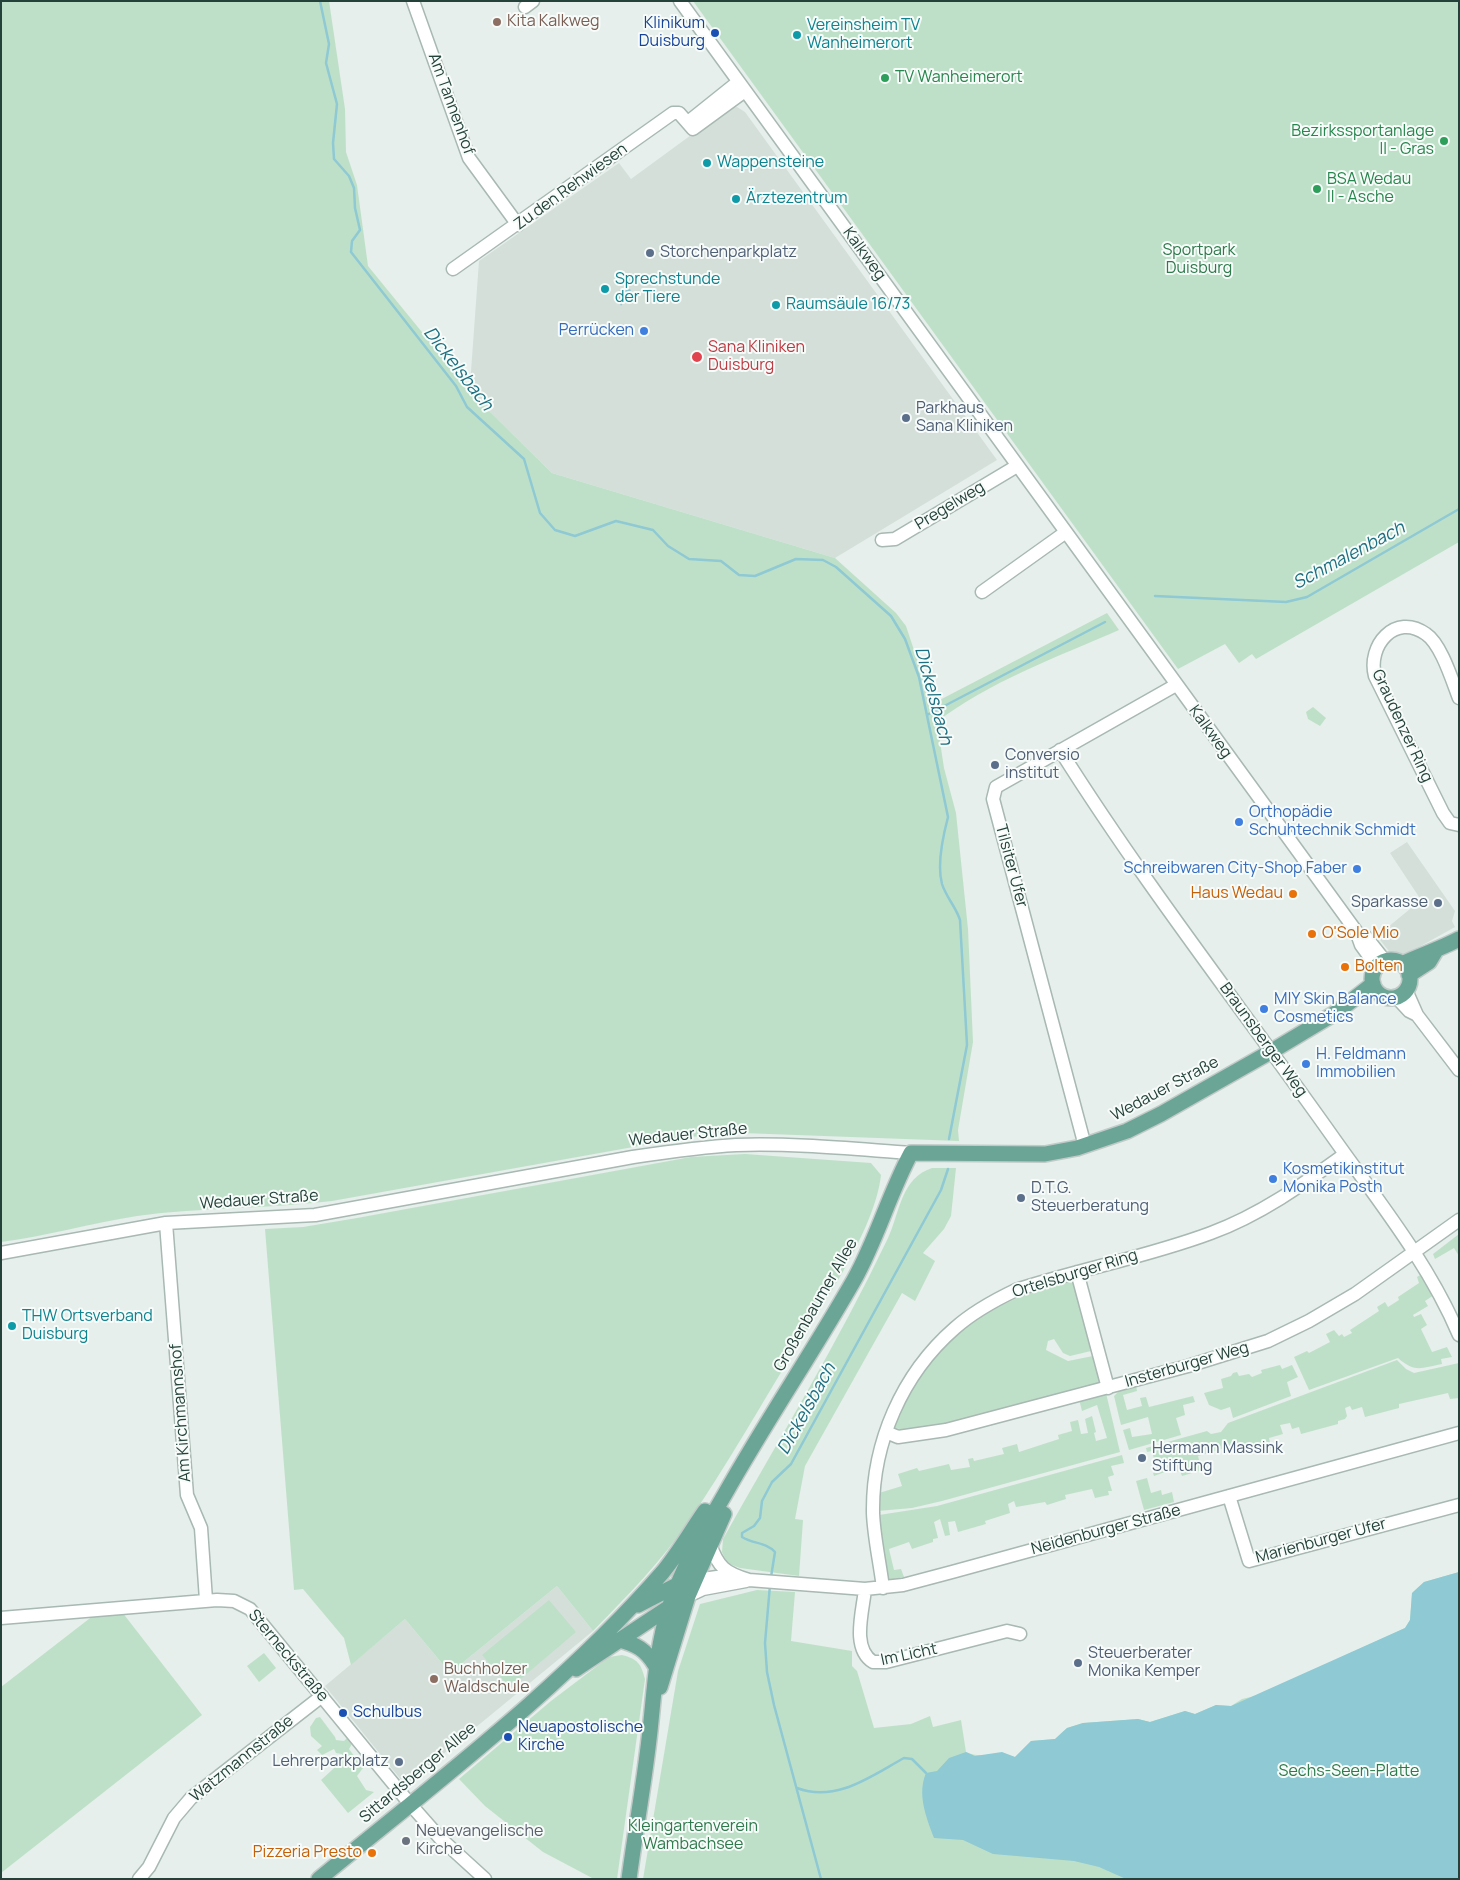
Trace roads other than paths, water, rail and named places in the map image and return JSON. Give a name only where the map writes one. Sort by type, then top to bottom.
[{"type":"main road","points":[[1406,970],[1429,962],[1435,952],[1459,939]]},
{"type":"main road","points":[[1394,961],[1406,970],[1401,994],[1387,997],[1375,989],[1372,975],[1381,964],[1394,961]]},
{"type":"main road","name":"Wedauer Straße","points":[[911,1153],[1045,1154],[1085,1146],[1127,1131],[1161,1114],[1272,1051],[1375,989]]},
{"type":"main road","name":"Großenbaumer Allee","points":[[651,1722],[683,1590],[709,1521],[739,1468],[855,1278],[878,1231],[896,1180],[911,1153]]},
{"type":"main road","name":"Großenbaumer Allee","points":[[629,1879],[651,1722],[655,1665],[670,1607],[694,1579],[726,1509],[739,1468]]},
{"type":"main road","name":"Sittardsberger Allee","points":[[319,1879],[540,1694],[622,1615],[662,1572],[723,1485],[739,1468]]},
{"type":"main road","name":"Sittardsberger Allee","points":[[622,1615],[663,1590],[683,1590]]},
{"type":"main road","name":"Sittardsberger Allee","points":[[540,1694],[670,1607]]},
{"type":"main road","points":[[619,1640],[631,1643],[646,1651],[655,1665]]},
{"type":"street","name":"Am Tannenhof","points":[[413,1],[469,158],[518,225]]},
{"type":"street","name":"Kalkweg","points":[[680,1],[1356,931],[1366,937],[1381,964]]},
{"type":"street","name":"Zu den Rehwiesen","points":[[453,269],[518,225],[673,113],[679,113],[690,125],[741,87]]},
{"type":"street","name":"Pregelweg","points":[[882,540],[895,539],[1017,466]]},
{"type":"street","points":[[982,592],[1066,532]]},
{"type":"street","name":"Graudenzer Ring","points":[[1458,691],[1437,646],[1426,634],[1413,629],[1400,628],[1387,633],[1378,644],[1373,657],[1375,676],[1443,813],[1450,823],[1459,826]]},
{"type":"street","name":"Tilsiter Ufer","points":[[1085,1146],[993,799],[996,787],[1176,685]]},
{"type":"street","name":"Braunsberger Weg","points":[[1060,750],[1117,838],[1272,1051],[1414,1252],[1459,1335]]},
{"type":"street","points":[[1401,994],[1409,1011],[1417,1015],[1459,1070]]},
{"type":"street","name":"Wedauer Straße","points":[[1,1254],[166,1223],[315,1215],[680,1150],[736,1145],[797,1146],[911,1153]]},
{"type":"street","name":"Ortelsburger Ring","points":[[883,1588],[873,1512],[875,1475],[886,1432],[901,1396],[913,1377],[926,1358],[955,1328],[992,1302],[1016,1290],[1185,1242],[1236,1223],[1294,1190],[1345,1154]]},
{"type":"street","name":"Insterburger Weg","points":[[886,1432],[898,1437],[928,1434],[1108,1388],[1235,1353],[1268,1341],[1310,1321],[1355,1294],[1459,1220]]},
{"type":"street","name":"Am Kirchmannshof","points":[[166,1223],[187,1495],[201,1528],[206,1600]]},
{"type":"street","points":[[1076,1272],[1108,1388]]},
{"type":"street","name":"Neidenburger Straße","points":[[694,1579],[731,1575],[754,1580],[784,1583],[866,1589],[883,1588],[947,1574],[1459,1433]]},
{"type":"street","name":"Marienburger Ufer","points":[[1229,1496],[1249,1561],[1459,1505]]},
{"type":"street","points":[[710,1544],[714,1557],[731,1575]]},
{"type":"street","name":"Neidenburger Straße","points":[[683,1590],[703,1589],[754,1580]]},
{"type":"street","name":"Im Licht","points":[[866,1589],[860,1644],[865,1655],[878,1664],[1007,1631],[1020,1634]]},
{"type":"street","name":"Sterneckstraße","points":[[1,1618],[206,1600],[234,1601],[250,1609],[410,1804],[440,1838],[485,1879]]},
{"type":"street","name":"Watzmannstraße","points":[[139,1879],[149,1867],[174,1818],[192,1798],[322,1696]]},
{"type":"water","points":[[627,288],[631,290],[621,306],[617,296],[620,290]]},
{"type":"water","name":"Sechs-Seen-Platte","points":[[1459,1572],[1459,1879],[1126,1879],[1099,1867],[1074,1861],[993,1854],[963,1840],[934,1838],[922,1797],[923,1781],[926,1773],[937,1771],[949,1758],[966,1752],[975,1756],[1002,1752],[1015,1757],[1031,1741],[1055,1739],[1067,1728],[1083,1723],[1138,1719],[1150,1722],[1185,1711],[1195,1714],[1216,1705],[1231,1706],[1405,1628],[1410,1620],[1412,1593],[1424,1582]]},
{"type":"waterway","name":"Dickelsbach","points":[[320,1],[329,44],[326,63],[337,104],[333,143],[334,159],[349,176],[354,188],[355,208],[360,230],[352,241],[351,252],[456,386],[467,407],[524,459],[540,513],[555,530],[575,536],[616,521],[653,530],[668,546],[689,559],[721,561],[739,575],[755,576],[796,559],[823,560],[836,567],[891,616],[905,639],[919,677],[948,817],[940,860],[942,884],[960,920],[967,1045],[949,1139]]},
{"type":"waterway","name":"Schmalenbach","points":[[1155,596],[1286,602],[1307,597],[1459,509]]},
{"type":"waterway","points":[[927,715],[1105,622]]},
{"type":"waterway","name":"Dickelsbach","points":[[771,1577],[775,1552],[768,1546],[742,1537],[742,1533],[754,1526],[760,1518],[762,1501],[772,1482],[791,1464],[941,1190],[948,1169]]},
{"type":"waterway","name":"Dickelsbach","points":[[770,1585],[765,1643],[767,1672],[774,1705],[821,1879]]},
{"type":"waterway","points":[[797,1788],[811,1792],[839,1790],[866,1779],[904,1758],[912,1759],[926,1773]]},
{"type":"place","name":"Kita Kalkweg","points":[[497,22]]},
{"type":"place","name":"Klinikum Duisburg","points":[[715,33]]},
{"type":"place","name":"Vereinsheim TV Wanheimerort","points":[[797,35]]},
{"type":"place","name":"TV Wanheimerort","points":[[885,78]]},
{"type":"place","name":"Bezirkssportanlage II - Gras","points":[[1444,141]]},
{"type":"place","name":"Wappensteine","points":[[707,163]]},
{"type":"place","name":"BSA Wedau II - Asche","points":[[1317,189]]},
{"type":"place","name":"Ärztezentrum","points":[[736,199]]},
{"type":"place","name":"Storchenparkplatz","points":[[650,253]]},
{"type":"place","name":"Sprechstunde der Tiere","points":[[605,289]]},
{"type":"place","name":"Raumsäule 16/73","points":[[776,305]]},
{"type":"place","name":"Perrücken","points":[[644,331]]},
{"type":"place","name":"Sana Kliniken Duisburg","points":[[697,357]]},
{"type":"place","name":"Parkhaus Sana Kliniken","points":[[906,418]]},
{"type":"place","name":"Conversio institut","points":[[995,765]]},
{"type":"place","name":"Orthopädie Schuhtechnik Schmidt","points":[[1239,822]]},
{"type":"place","name":"Schreibwaren City-Shop Faber","points":[[1357,869]]},
{"type":"place","name":"Haus Wedau","points":[[1293,894]]},
{"type":"place","name":"Sparkasse","points":[[1438,903]]},
{"type":"place","name":"O'Sole Mio","points":[[1312,934]]},
{"type":"place","name":"Bolten","points":[[1345,967]]},
{"type":"place","name":"M|Y Skin Balance Cosmetics","points":[[1264,1009]]},
{"type":"place","name":"H. Feldmann Immobilien","points":[[1306,1064]]},
{"type":"place","name":"Kosmetikinstitut Monika Posth","points":[[1273,1179]]},
{"type":"place","name":"D.T.G. Steuerberatung","points":[[1021,1198]]},
{"type":"place","name":"THW Ortsverband Duisburg","points":[[12,1326]]},
{"type":"place","name":"Hermann Massink Stiftung","points":[[1142,1458]]},
{"type":"place","name":"Steuerberater Monika Kemper","points":[[1078,1663]]},
{"type":"place","name":"Buchholzer Waldschule","points":[[434,1679]]},
{"type":"place","name":"Schulbus","points":[[343,1713]]},
{"type":"place","name":"Neuapostolische Kirche","points":[[508,1737]]},
{"type":"place","name":"Lehrerparkplatz","points":[[399,1762]]},
{"type":"place","name":"Neuevangelische Kirche","points":[[406,1841]]},
{"type":"place","name":"Pizzeria Presto","points":[[372,1853]]},
{"type":"park label","name":"Sportpark Duisburg","points":[[1199,260]]},
{"type":"park label","name":"Kleingartenverein Wambachsee","points":[[693,1836]]}]
